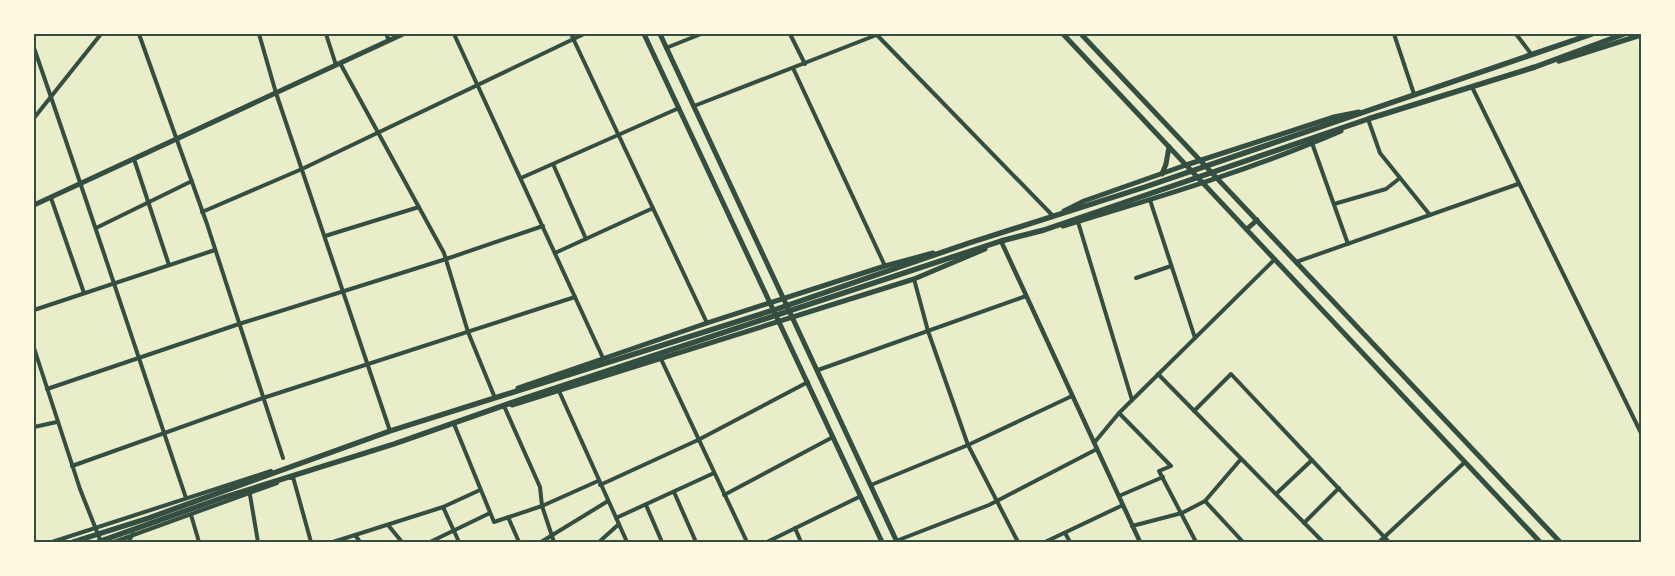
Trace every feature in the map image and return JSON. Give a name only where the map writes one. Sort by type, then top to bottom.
[{"type":"main road","points":[[34,205],[403,34]]},
{"type":"main road","points":[[644,34],[882,542]]},
{"type":"main road","points":[[660,34],[897,542]]},
{"type":"main road","points":[[1064,34],[1540,542]]},
{"type":"main road","points":[[1080,34],[1560,542]]},
{"type":"main road","points":[[99,542],[285,468],[390,431],[777,309],[1592,34]]},
{"type":"main road","points":[[1535,67],[1624,34]]},
{"type":"main road","points":[[1040,231],[1368,119],[1641,35]]},
{"type":"main road","points":[[1115,89],[1125,81]]},
{"type":"main road","points":[[1053,216],[1084,201],[1186,165],[1334,117],[1369,109]]},
{"type":"main road","points":[[504,406],[524,402],[661,360],[914,279],[1001,241],[1078,222],[1203,183],[1312,143],[1368,119]]},
{"type":"main road","points":[[1162,174],[1169,146]]},
{"type":"main road","points":[[1247,229],[1257,220]]},
{"type":"main road","points":[[495,398],[534,381],[707,323],[885,266],[969,243]]},
{"type":"main road","points":[[73,542],[221,494],[293,477],[454,424],[525,398],[994,244]]},
{"type":"street","points":[[34,118],[101,34]]},
{"type":"street","points":[[139,34],[192,181],[283,458]]},
{"type":"street","points":[[259,34],[276,93],[390,431]]},
{"type":"street","points":[[326,34],[338,64],[379,132],[446,259],[468,332],[495,398]]},
{"type":"street","points":[[386,34],[389,40]]},
{"type":"street","points":[[454,34],[603,358]]},
{"type":"street","points":[[571,34],[707,323]]},
{"type":"street","points":[[202,212],[302,169],[584,34]]},
{"type":"street","points":[[666,48],[701,34]]},
{"type":"street","points":[[790,34],[805,64]]},
{"type":"street","points":[[694,106],[878,34],[1053,216]]},
{"type":"street","points":[[1394,34],[1414,94]]},
{"type":"street","points":[[1516,34],[1532,55]]},
{"type":"street","points":[[34,48],[82,184],[113,284],[186,498]]},
{"type":"street","points":[[793,68],[885,266]]},
{"type":"street","points":[[1472,87],[1641,433]]},
{"type":"street","points":[[521,178],[679,108]]},
{"type":"street","points":[[1368,119],[1380,153],[1430,215]]},
{"type":"street","points":[[1312,143],[1348,244]]},
{"type":"street","points":[[134,159],[170,265]]},
{"type":"street","points":[[553,164],[586,239]]},
{"type":"street","points":[[1334,204],[1386,188],[1400,178]]},
{"type":"street","points":[[96,228],[192,181]]},
{"type":"street","points":[[1296,262],[1518,184]]},
{"type":"street","points":[[51,198],[84,293]]},
{"type":"street","points":[[1150,200],[1195,338]]},
{"type":"street","points":[[324,236],[419,207]]},
{"type":"street","points":[[555,253],[652,209]]},
{"type":"street","points":[[1078,222],[1132,400]]},
{"type":"street","points":[[47,389],[139,360],[239,324],[446,259],[542,226]]},
{"type":"street","points":[[1001,241],[1140,542]]},
{"type":"street","points":[[34,310],[215,250]]},
{"type":"street","points":[[1094,443],[1132,400],[1274,259]]},
{"type":"street","points":[[1136,278],[1171,266]]},
{"type":"street","points":[[914,279],[928,331],[968,445],[1018,542]]},
{"type":"street","points":[[818,370],[1026,296]]},
{"type":"street","points":[[72,466],[263,398],[575,297]]},
{"type":"street","points":[[34,348],[57,422],[99,542]]},
{"type":"street","points":[[661,360],[747,542]]},
{"type":"street","points":[[1158,374],[1323,542]]},
{"type":"street","points":[[1194,411],[1231,374],[1389,542]]},
{"type":"street","points":[[454,424],[494,522],[542,506],[698,440],[808,382]]},
{"type":"street","points":[[560,391],[599,483],[628,542]]},
{"type":"street","points":[[871,485],[968,445],[1072,396]]},
{"type":"street","points":[[504,406],[540,487],[542,506],[554,542]]},
{"type":"street","points":[[1120,413],[1171,466],[1159,471],[1196,542]]},
{"type":"street","points":[[34,427],[57,422]]},
{"type":"street","points":[[724,495],[833,437]]},
{"type":"street","points":[[897,542],[997,501],[1097,449]]},
{"type":"street","points":[[1132,526],[1182,513],[1205,501],[1241,459]]},
{"type":"street","points":[[1276,494],[1312,460]]},
{"type":"street","points":[[1379,542],[1465,462]]},
{"type":"street","points":[[52,542],[285,468]]},
{"type":"street","points":[[616,518],[714,473]]},
{"type":"street","points":[[114,542],[250,495],[293,477],[311,542]]},
{"type":"street","points":[[1119,496],[1163,477]]},
{"type":"street","points":[[1304,523],[1339,488]]},
{"type":"street","points":[[333,542],[444,507],[480,490]]},
{"type":"street","points":[[674,492],[696,542]]},
{"type":"street","points":[[250,495],[258,542]]},
{"type":"street","points":[[767,542],[860,496]]},
{"type":"street","points":[[541,542],[608,501]]},
{"type":"street","points":[[1205,501],[1243,542]]},
{"type":"street","points":[[646,504],[662,542]]},
{"type":"street","points":[[1045,542],[1123,505]]},
{"type":"street","points":[[444,507],[459,542]]},
{"type":"street","points":[[430,542],[490,513]]},
{"type":"street","points":[[191,514],[199,542]]},
{"type":"street","points":[[508,517],[519,542]]},
{"type":"street","points":[[598,542],[619,524]]},
{"type":"street","points":[[388,525],[402,542]]},
{"type":"street","points":[[795,528],[801,542]]},
{"type":"street","points":[[1065,533],[1070,542]]},
{"type":"street","points":[[128,542],[133,534]]},
{"type":"street","points":[[355,535],[360,542]]}]
